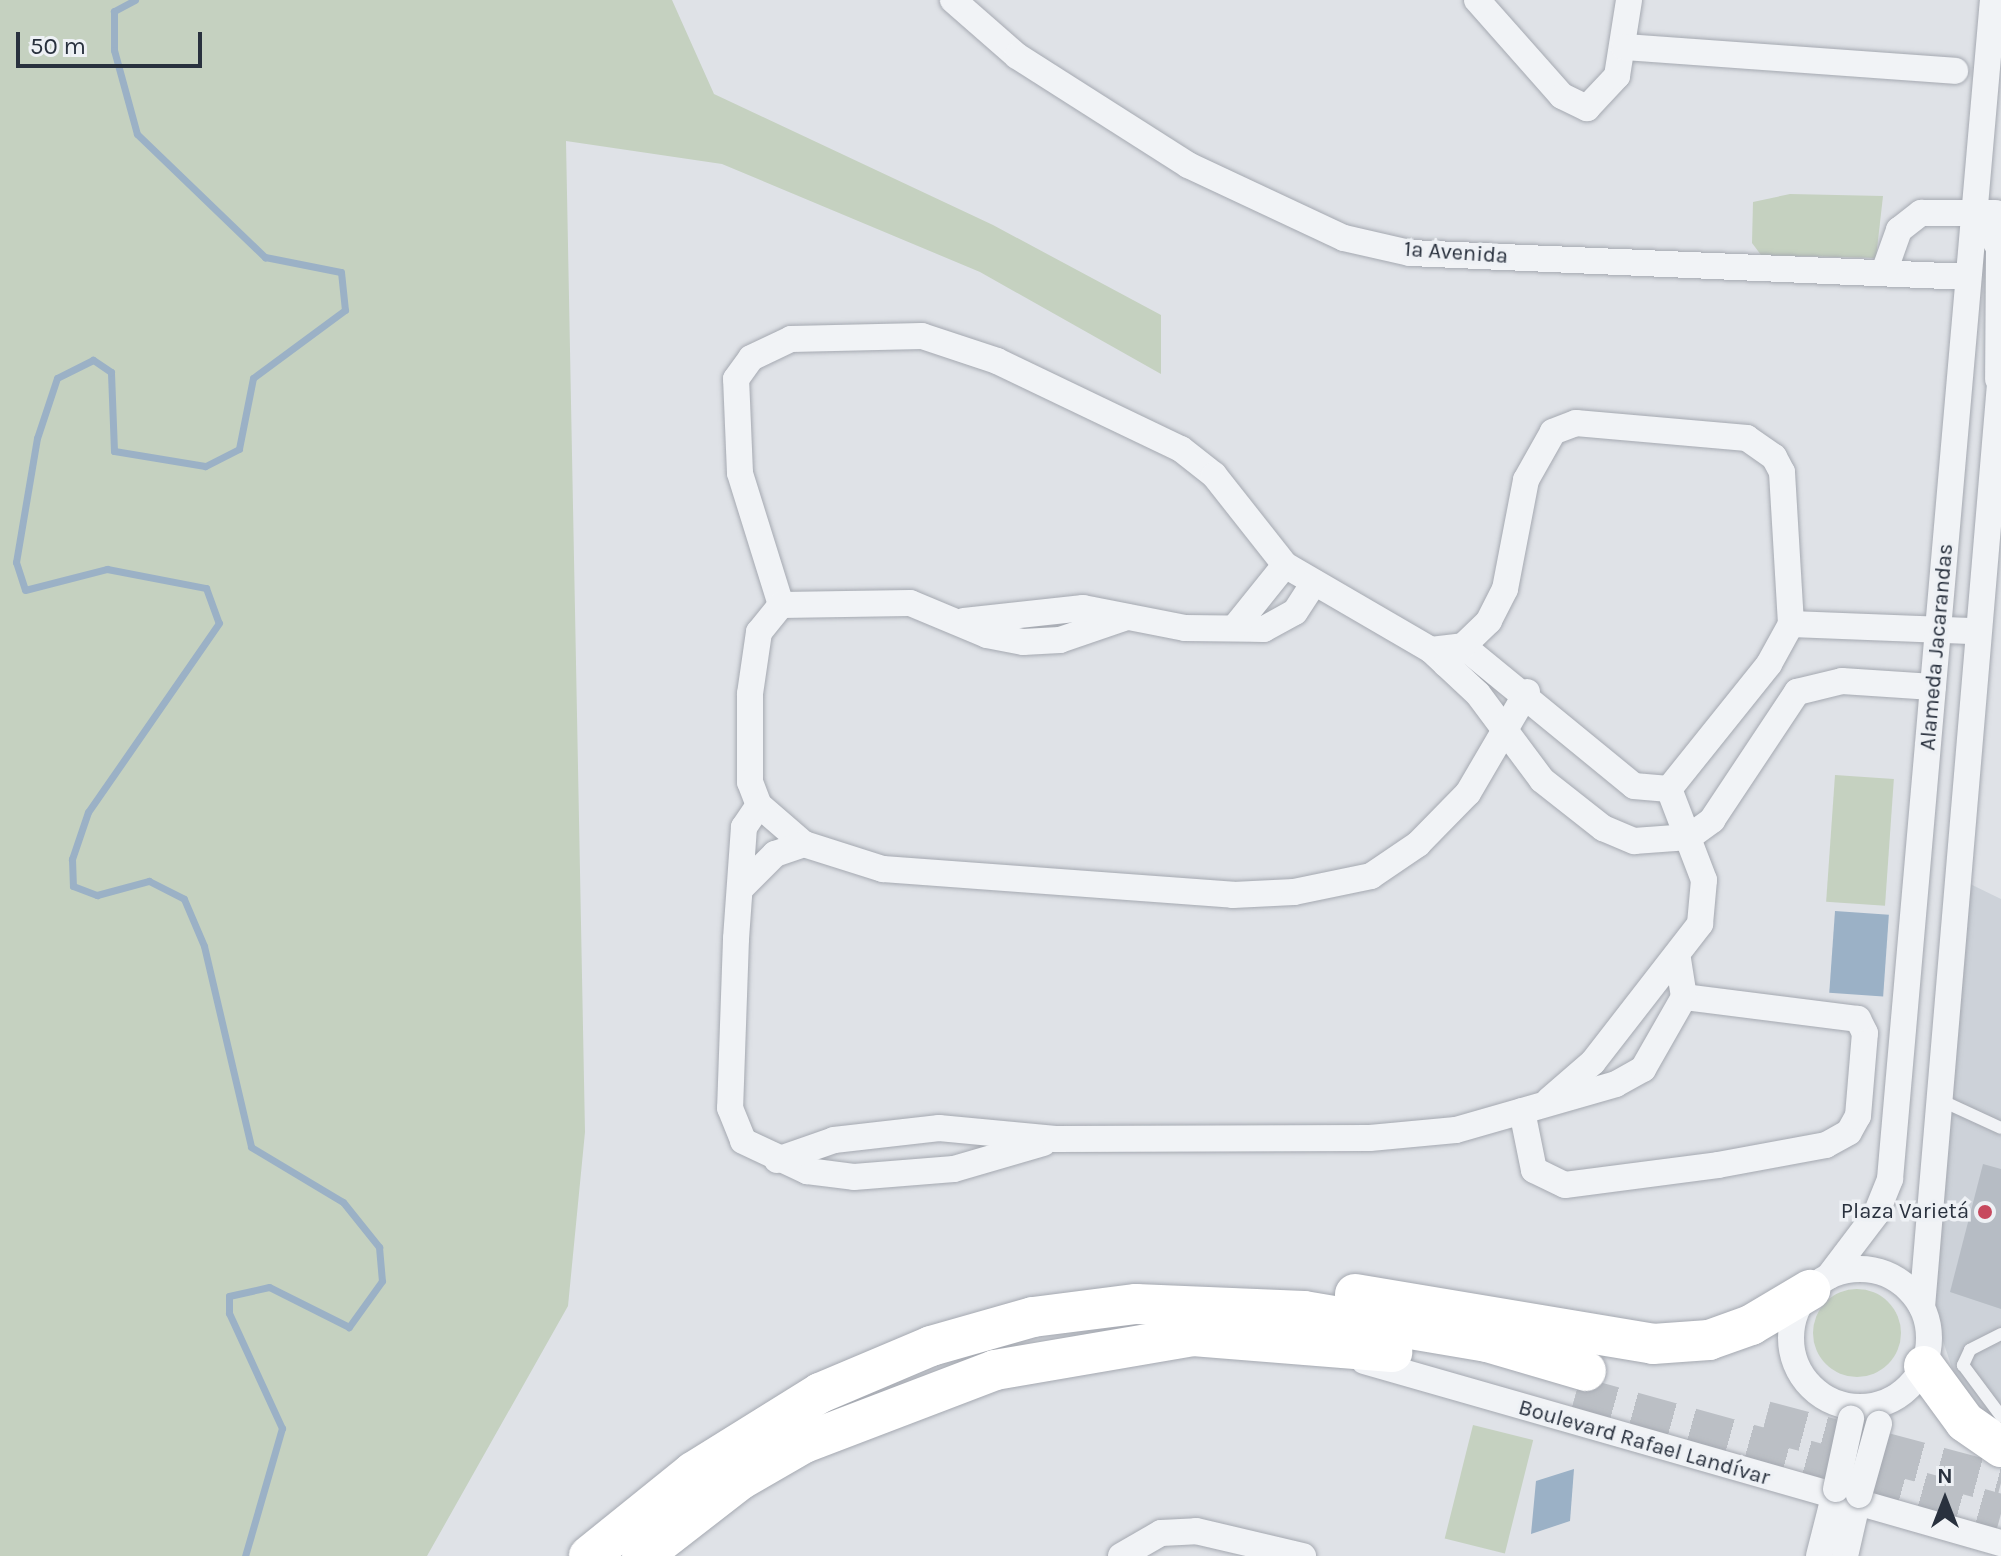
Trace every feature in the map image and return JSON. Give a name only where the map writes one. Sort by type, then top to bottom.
[{"type":"main road","points":[[1136,1304],[1185,1291],[1333,1292],[1653,1344],[1723,1335],[1820,1283]]},
{"type":"main road","name":"Boulevard Rafael Landívar","points":[[589,1556],[693,1472],[820,1393],[931,1346],[1033,1317],[1136,1304],[1304,1311],[1487,1342],[1581,1384],[1287,1339],[1142,1340],[949,1383],[841,1424],[766,1463],[642,1556]]},
{"type":"main road","points":[[1924,1366],[1965,1422],[2001,1447]]},
{"type":"street","name":"1a Avenida","points":[[953,0],[1017,56],[1188,165],[1344,238],[1410,253],[1968,277]]},
{"type":"street","points":[[1477,0],[1574,106],[1606,96],[1624,47],[1629,0]]},
{"type":"street","name":"Alameda Jacarandas","points":[[1820,1283],[1876,1214],[1890,1179],[1968,277],[1989,212],[1994,86],[1993,0]]},
{"type":"street","points":[[1624,47],[1955,71]]},
{"type":"street","points":[[1884,272],[1909,220],[1934,209],[1989,212]]},
{"type":"street","name":"Alameda Jacarandas","points":[[1922,1307],[1999,375],[1999,248],[1989,212]]},
{"type":"street","points":[[781,605],[740,473],[733,408],[736,379],[751,358],[791,339],[922,336],[1151,430],[1214,475],[1285,565],[1447,653],[1527,692],[1634,786],[1669,789]]},
{"type":"street","points":[[1447,653],[1489,621],[1505,589],[1535,454],[1553,432],[1576,423],[1765,445],[1782,472],[1791,624],[1769,664],[1669,789]]},
{"type":"street","points":[[1236,626],[1285,565]]},
{"type":"street","points":[[1314,583],[1279,623],[1185,628],[1127,617],[1060,640],[1023,642],[987,635],[964,621],[874,600],[781,605],[759,632],[750,694],[750,782],[759,805],[804,844],[883,869],[939,876],[1294,892],[1371,876],[1418,844],[1468,793],[1508,732],[1527,692]]},
{"type":"street","points":[[1791,624],[1977,631]]},
{"type":"street","points":[[1447,653],[1542,780],[1603,828],[1634,841],[1689,837],[1746,778],[1797,692],[1842,681],[1933,687]]},
{"type":"street","points":[[1532,1108],[1593,1062],[1678,959],[1706,901],[1689,837],[1669,789]]},
{"type":"street","points":[[759,805],[744,827],[730,1108],[743,1141],[777,1160],[854,1177],[909,1177],[1055,1139]]},
{"type":"street","points":[[742,887],[775,854],[804,844]]},
{"type":"street","points":[[777,1160],[834,1140],[926,1129],[1055,1139],[1370,1138],[1456,1130],[1532,1108],[1643,1069],[1684,997],[1678,959]]},
{"type":"street","points":[[1532,1108],[1534,1170],[1565,1185],[1749,1160],[1826,1145],[1849,1132],[1858,1116],[1865,1033],[1858,1019],[1684,997]]},
{"type":"street","points":[[1819,1556],[1879,1414],[1913,1383],[1924,1366],[1928,1326],[1922,1307],[1892,1276],[1850,1269],[1820,1283],[1792,1325],[1797,1365],[1823,1396],[1850,1412],[1879,1414]]},
{"type":"street","name":"Boulevard Rafael Landívar","points":[[1287,1339],[2001,1543]]},
{"type":"street","points":[[1845,1556],[1850,1412]]},
{"type":"street","points":[[1121,1556],[1161,1533],[1196,1531],[1303,1556]]},
{"type":"lane","points":[[1938,1099],[2001,1128]]},
{"type":"lane","points":[[2001,1334],[1970,1350],[1963,1365],[2001,1416]]},
{"type":"shaded area","points":[[1966,882],[2001,899],[2001,1439],[1963,1401],[1936,1320],[1934,1238]]},
{"type":"green space","points":[[0,0],[672,0],[714,94],[993,225],[1161,315],[1161,374],[980,272],[722,164],[566,141],[585,1132],[568,1306],[427,1556],[0,1556]]},
{"type":"green space","points":[[1790,194],[1883,196],[1876,258],[1761,255],[1752,243],[1753,202]]},
{"type":"green space","points":[[1835,775],[1894,779],[1885,906],[1826,902]]},
{"type":"green space","points":[[1857,1289],[1874,1292],[1888,1302],[1898,1316],[1901,1333],[1898,1350],[1888,1364],[1874,1374],[1857,1377],[1840,1374],[1826,1364],[1816,1350],[1813,1333],[1816,1316],[1826,1302],[1840,1292]]},
{"type":"green space","points":[[1473,1425],[1533,1440],[1505,1554],[1445,1539]]},
{"type":"water","points":[[1835,911],[1889,915],[1883,997],[1829,993]]},
{"type":"water","points":[[1574,1469],[1570,1521],[1531,1534],[1536,1481]]},
{"type":"building","name":"Plaza Varietá","points":[[1983,1164],[2001,1169],[2001,1309],[1950,1292]]},
{"type":"waterway","points":[[135,0],[114,11],[114,50],[137,134],[265,257],[341,272],[345,310],[253,378],[239,449],[205,466],[114,451],[111,372],[93,360],[57,378],[37,438],[16,562],[25,590],[107,569],[206,588],[219,623],[88,812],[72,859],[73,886],[97,895],[149,881],[184,899],[204,946],[251,1147],[343,1202],[379,1247],[382,1281],[349,1327],[269,1287],[229,1296],[229,1313],[282,1428],[245,1556]]},
{"type":"tunnel","points":[[1575,1396],[2001,1514]]},
{"type":"tunnel","points":[[1765,1421],[2001,1484]]},
{"type":"place","name":"Plaza Varietá","points":[[1985,1212]]}]
